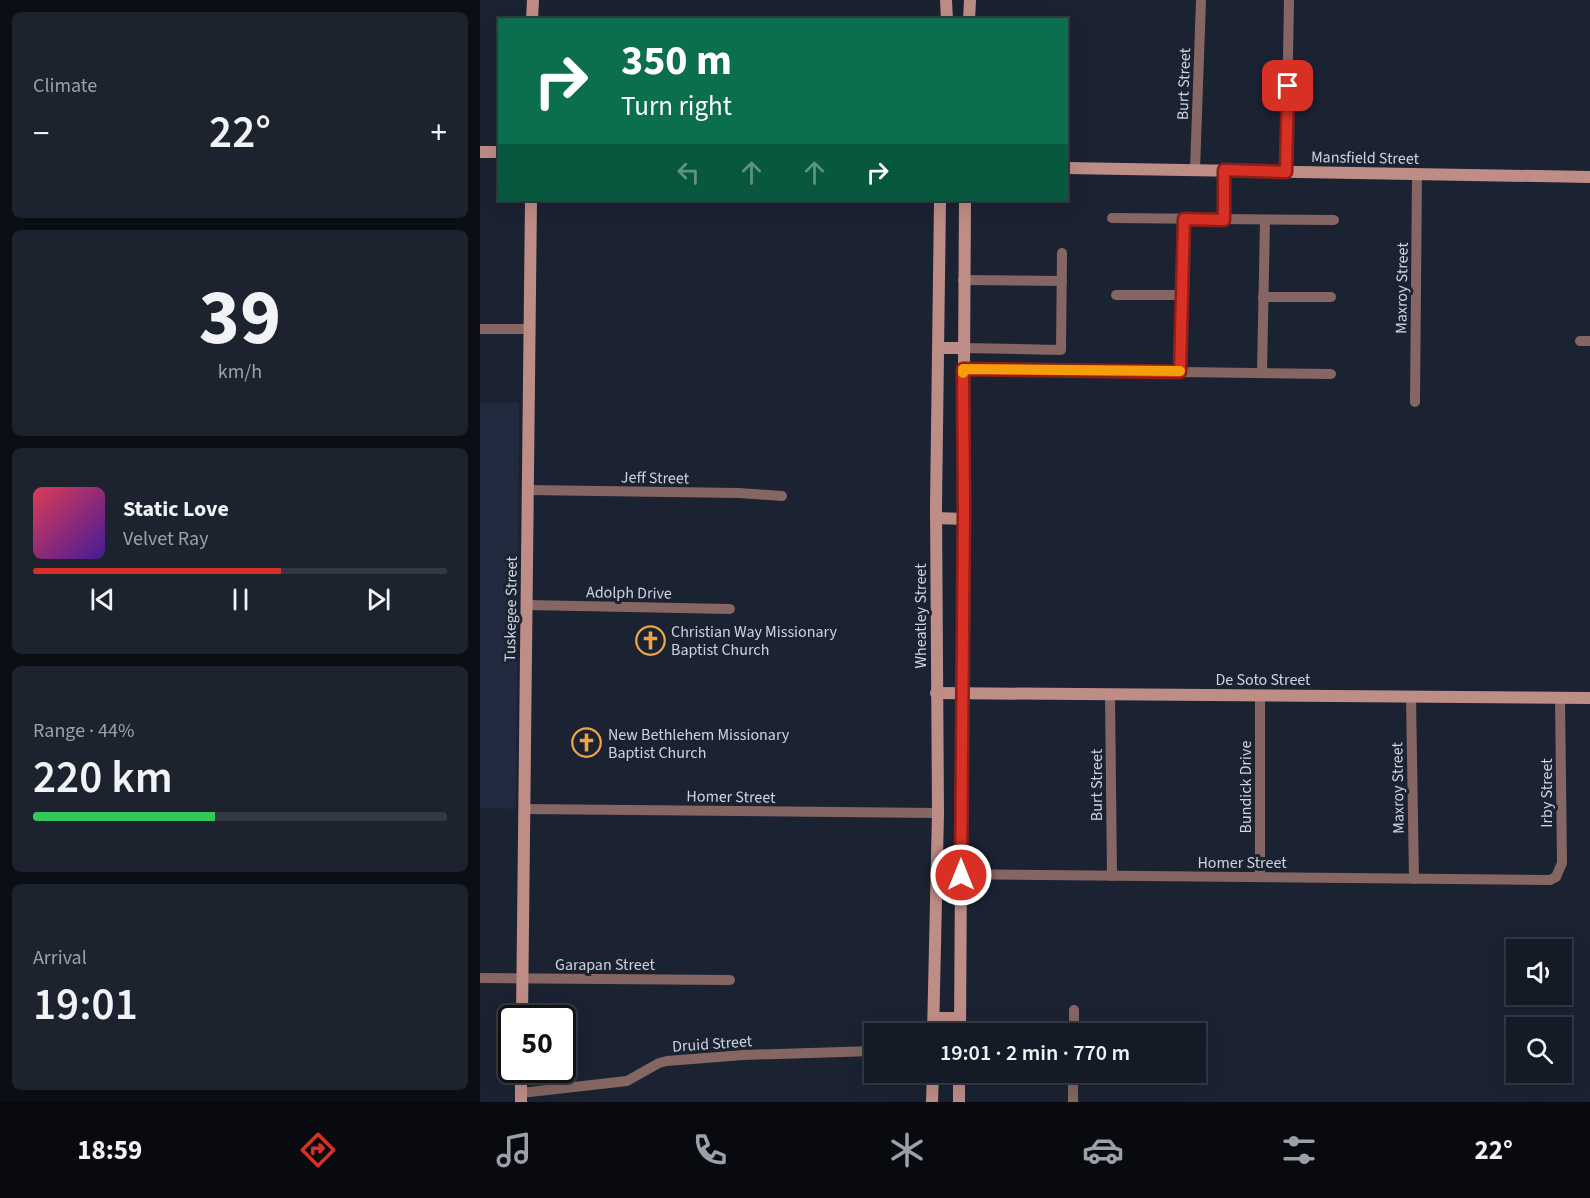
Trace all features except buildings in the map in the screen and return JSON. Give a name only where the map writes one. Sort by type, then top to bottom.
[{"type":"street","points":[[532,18],[533,0]]},
{"type":"street","points":[[946,0],[947,18]]},
{"type":"street","points":[[969,18],[970,0]]},
{"type":"street","name":"Burt Street","points":[[1195,170],[1201,0]]},
{"type":"street","points":[[1286,172],[1289,0]]},
{"type":"street","points":[[480,152],[498,152]]},
{"type":"street","name":"Mansfield Street","points":[[1068,168],[1590,177]]},
{"type":"street","points":[[1224,170],[1224,220]]},
{"type":"street","name":"Maxroy Street","points":[[1414,402],[1417,174]]},
{"type":"street","name":"Tuskegee Street","points":[[522,1005],[531,201]]},
{"type":"street","name":"Wheatley Street","points":[[934,1023],[938,813],[936,518],[940,201]]},
{"type":"street","points":[[960,1023],[964,201]]},
{"type":"street","points":[[1112,218],[1334,220]]},
{"type":"street","points":[[1180,372],[1184,219]]},
{"type":"street","points":[[1262,373],[1265,220]]},
{"type":"street","points":[[939,348],[1061,350],[1062,253]]},
{"type":"street","points":[[963,280],[1062,281]]},
{"type":"street","points":[[1116,295],[1182,295]]},
{"type":"street","points":[[1263,297],[1331,297]]},
{"type":"street","points":[[480,328],[529,329]]},
{"type":"street","points":[[963,369],[1331,374]]},
{"type":"street","name":"Jeff Street","points":[[528,490],[739,493],[782,496]]},
{"type":"street","points":[[936,518],[964,519]]},
{"type":"street","name":"Adolph Drive","points":[[527,605],[730,609]]},
{"type":"street","name":"De Soto Street","points":[[936,693],[1590,699]]},
{"type":"street","name":"Burt Street","points":[[1110,694],[1112,876]]},
{"type":"street","name":"Bundick Drive","points":[[1260,696],[1260,877]]},
{"type":"street","name":"Maxroy Street","points":[[1411,697],[1414,879]]},
{"type":"street","name":"Irby Street","points":[[1548,880],[1556,877],[1562,863],[1560,698]]},
{"type":"street","name":"Homer Street","points":[[524,809],[938,813]]},
{"type":"street","name":"Homer Street","points":[[936,874],[1548,880]]},
{"type":"street","name":"Garapan Street","points":[[480,978],[730,980]]},
{"type":"street","points":[[1074,1010],[1074,1023]]},
{"type":"street","points":[[934,1017],[960,1018]]},
{"type":"street","name":"Druid Street","points":[[521,1098],[627,1081],[649,1068],[668,1061],[743,1055],[864,1051]]},
{"type":"street","points":[[932,1102],[933,1083]]},
{"type":"street","points":[[959,1083],[959,1102]]},
{"type":"street","points":[[1073,1083],[1073,1102]]},
{"type":"shaded area","points":[[480,403],[519,403],[516,809],[480,808]]},
{"type":"slow traffic","points":[[963,373],[963,369],[1180,371]]},
{"type":"place","name":"Christian Way Missionary Baptist Church","points":[[650,640]]},
{"type":"place","name":"New Bethlehem Missionary Baptist Church","points":[[587,743]]},
{"type":"route","points":[[961,875],[963,369],[1180,372],[1184,219],[1224,220],[1224,170],[1286,172],[1288,86]]}]
